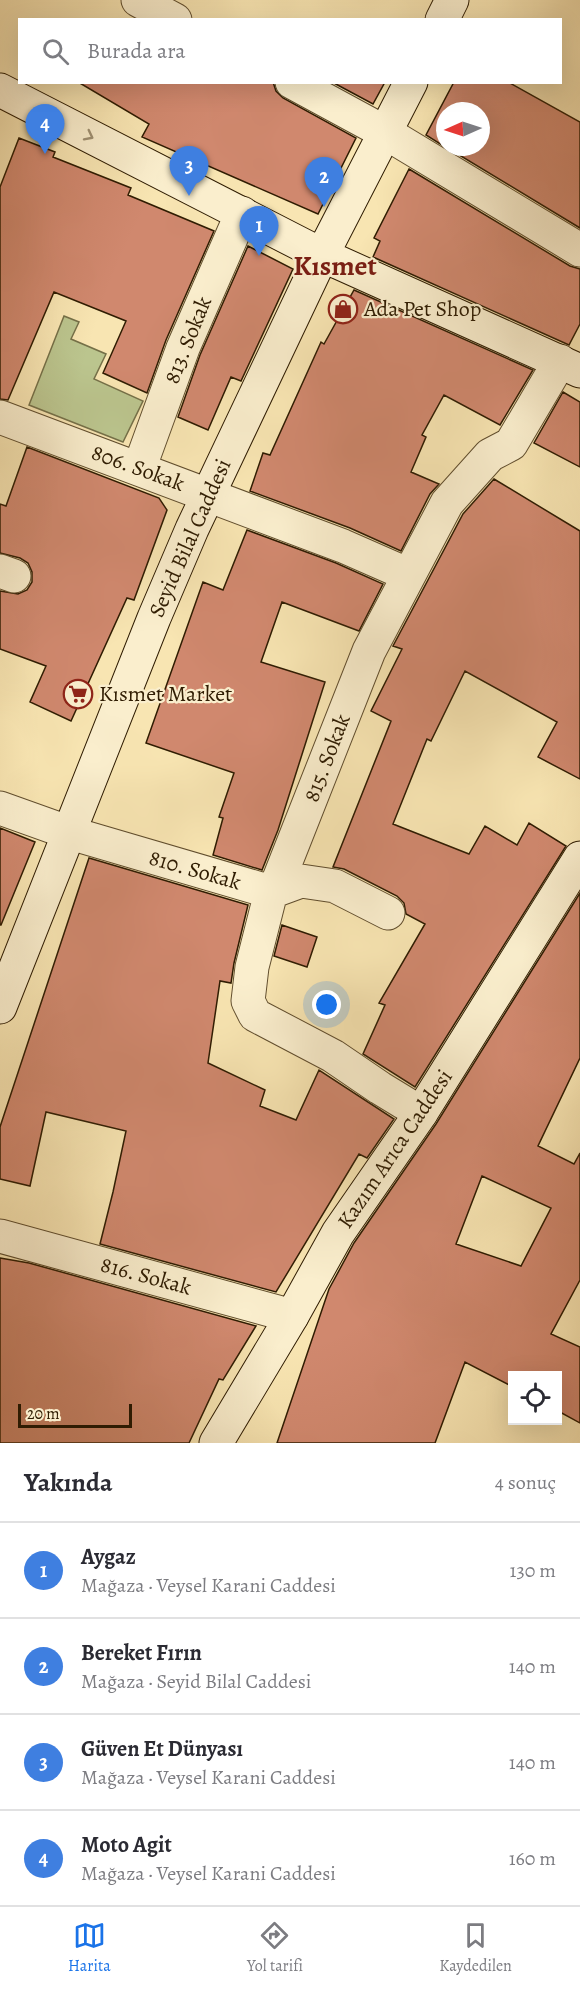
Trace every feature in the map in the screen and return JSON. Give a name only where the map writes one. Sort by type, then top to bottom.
[{"type":"street","points":[[138,0],[171,18]]},
{"type":"street","points":[[443,18],[452,0]]},
{"type":"street","points":[[296,84],[386,133],[580,250]]},
{"type":"street","name":"Seyid Bilal Caddesi","points":[[0,1007],[154,618],[208,494],[322,255],[410,84]]},
{"type":"street","points":[[0,90],[322,255],[570,366]]},
{"type":"street","name":"813. Sokak","points":[[139,469],[183,348],[242,213]]},
{"type":"street","name":"815. Sokak","points":[[421,1113],[333,1056],[255,1015],[248,1001],[252,967],[271,892],[279,879],[369,651],[447,503],[490,455],[511,444],[570,366]]},
{"type":"street","name":"806. Sokak","points":[[0,417],[343,546],[409,575]]},
{"type":"street","name":"810. Sokak","points":[[0,808],[70,833],[271,892],[301,881],[335,886],[388,913]]},
{"type":"street","name":"Kazım Arıca Caddesi","points":[[216,1443],[292,1316],[338,1233],[421,1113],[580,858]]},
{"type":"street","name":"816. Sokak","points":[[0,1236],[292,1316]]},
{"type":"green space","points":[[64,316],[79,322],[71,339],[106,354],[94,379],[143,401],[123,442],[29,405]]},
{"type":"building","points":[[81,84],[274,84],[276,91],[283,98],[356,138],[318,214],[142,137],[149,124]]},
{"type":"building","points":[[336,84],[384,84],[373,104]]},
{"type":"building","points":[[453,84],[512,84],[580,122],[580,228],[461,156],[490,156],[490,102],[443,102]]},
{"type":"building","points":[[436,116],[436,141],[426,135]]},
{"type":"building","points":[[19,138],[55,152],[53,157],[131,188],[128,195],[214,231],[166,340],[147,393],[103,373],[126,321],[54,292],[8,400],[0,399],[0,187]]},
{"type":"building","points":[[409,169],[570,266],[580,269],[580,324],[569,345],[373,257],[380,241],[374,238]]},
{"type":"building","points":[[248,246],[293,269],[241,381],[231,377],[208,430],[178,417],[200,355]]},
{"type":"building","points":[[354,290],[533,370],[500,425],[444,395],[422,435],[426,437],[411,472],[439,484],[430,494],[401,551],[350,528],[250,491],[263,453],[270,455],[321,342],[324,344]]},
{"type":"building","points":[[563,392],[580,402],[580,467],[534,443]]},
{"type":"building","points":[[27,447],[159,498],[167,510],[134,600],[127,598],[71,721],[30,702],[46,666],[0,649],[0,591],[18,594],[27,590],[32,582],[32,572],[28,563],[20,558],[0,553],[0,504],[6,506]]},
{"type":"building","points":[[494,479],[580,531],[580,779],[538,757],[557,722],[465,671],[431,741],[427,739],[393,824],[469,854],[485,826],[517,845],[529,823],[566,846],[415,1087],[363,1054],[385,1005],[379,1003],[425,924],[406,914],[404,903],[397,896],[344,869],[333,867],[391,721],[371,711],[402,649],[393,646],[463,514]]},
{"type":"building","points":[[247,530],[336,563],[383,584],[359,631],[282,602],[261,662],[325,682],[278,830],[262,870],[213,855],[223,818],[219,817],[234,773],[146,743],[203,582],[223,590]]},
{"type":"building","points":[[0,828],[35,842],[1,925],[0,925]]},
{"type":"building","points":[[89,858],[248,905],[231,983],[220,981],[208,1063],[265,1090],[260,1106],[296,1120],[319,1070],[394,1119],[367,1158],[359,1154],[276,1292],[100,1244],[126,1131],[46,1112],[30,1186],[0,1179],[0,1127]]},
{"type":"building","points":[[580,893],[580,1058],[538,1146],[574,1164],[580,1153],[580,1280],[551,1334],[580,1347],[580,1423],[562,1413],[562,1371],[508,1371],[508,1384],[465,1362],[435,1443],[277,1443],[329,1289],[354,1243],[436,1124]],"holes":[[[482,1176],[551,1208],[521,1266],[456,1244]]]},
{"type":"building","points":[[282,925],[317,937],[307,967],[274,956]]},
{"type":"building","points":[[0,1258],[29,1263],[256,1326],[223,1380],[219,1379],[189,1443],[0,1443]]},
{"type":"place","name":"Moto Agit","points":[[45,154]]},
{"type":"place","name":"Güven Et Dünyası","points":[[189,196]]},
{"type":"place","name":"Bereket Fırın","points":[[324,207]]},
{"type":"place","name":"Aygaz","points":[[259,256]]},
{"type":"place","name":"Ada Pet Shop","points":[[343,309]]},
{"type":"place","name":"Kısmet Market","points":[[78,694]]},
{"type":"district","name":"Kısmet","points":[[335,266]]}]
